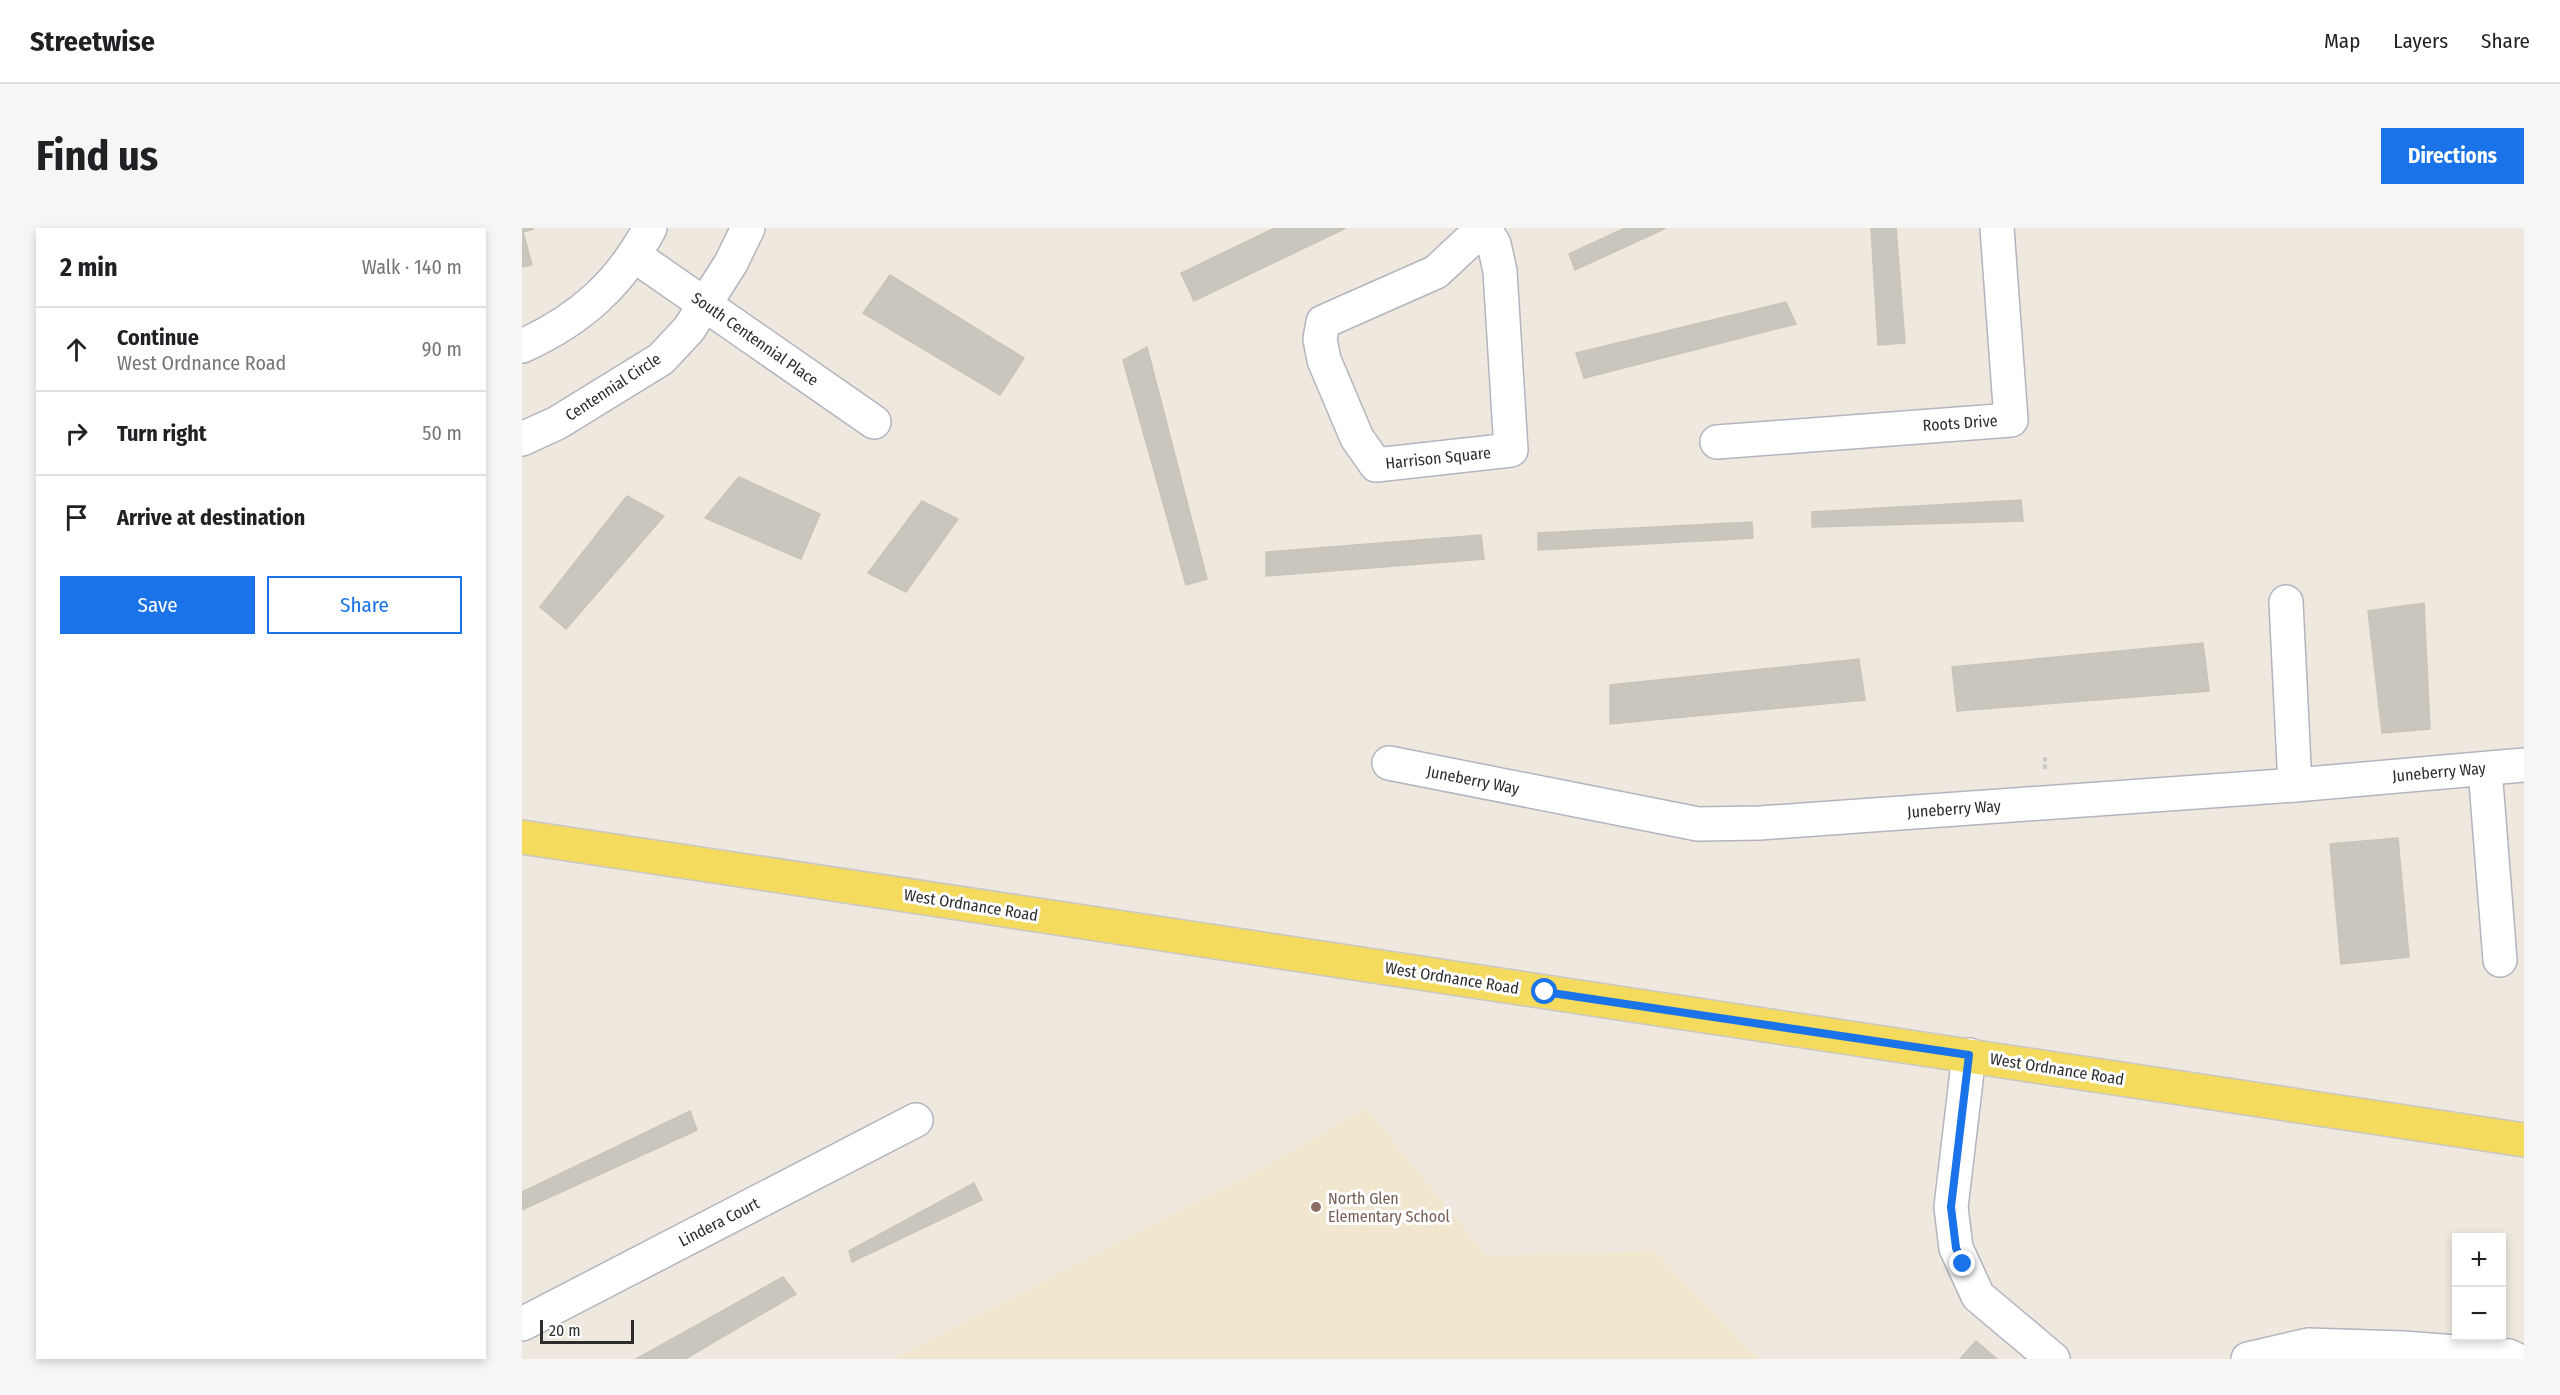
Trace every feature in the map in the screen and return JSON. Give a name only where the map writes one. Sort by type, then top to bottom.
[{"type":"main road","name":"West Ordnance Road","points":[[522,837],[2524,1140]]},
{"type":"street","name":"Centennial Circle","points":[[522,439],[557,423],[661,359],[689,329],[732,263],[748,228]]},
{"type":"street","name":"Harrison Square","points":[[1484,228],[1494,244],[1500,271],[1511,450],[1376,465],[1357,438],[1324,360],[1320,339],[1323,322],[1436,272],[1484,228]]},
{"type":"street","name":"Roots Drive","points":[[1717,441],[2011,420],[1997,228]]},
{"type":"street","name":"South Centennial Place","points":[[642,242],[705,304],[874,422]]},
{"type":"street","points":[[522,345],[541,337],[578,315],[605,291],[642,242]]},
{"type":"street","points":[[2286,602],[2295,785]]},
{"type":"street","name":"Juneberry Way","points":[[1389,764],[1698,824],[1760,823],[2295,785],[2524,765]]},
{"type":"street","points":[[2485,769],[2500,960]]},
{"type":"street","points":[[1969,1055],[1951,1207],[1956,1248],[1978,1296],[2053,1359]]},
{"type":"street","name":"Lindera Court","points":[[522,1324],[916,1120]]},
{"type":"street","points":[[2248,1359],[2308,1345],[2419,1354],[2510,1356],[2515,1359]]},
{"type":"shaded area","name":"North Glen Elementary School","points":[[1366,1108],[1487,1256],[1655,1251],[1758,1359],[894,1359],[1270,1164]]},
{"type":"building","points":[[522,228],[534,229],[523,232],[532,265],[522,267]]},
{"type":"building","points":[[1275,228],[1346,228],[1194,301],[1181,273]]},
{"type":"building","points":[[1625,228],[1666,228],[1575,270],[1569,254]]},
{"type":"building","points":[[1871,228],[1896,228],[1905,343],[1878,345]]},
{"type":"building","points":[[890,275],[1024,358],[1000,395],[863,313]]},
{"type":"building","points":[[1786,302],[1796,324],[1584,378],[1576,353]]},
{"type":"building","points":[[1147,347],[1207,579],[1186,585],[1123,360]]},
{"type":"building","points":[[739,477],[820,514],[801,559],[705,518]]},
{"type":"building","points":[[627,496],[664,516],[566,629],[540,607]]},
{"type":"building","points":[[2021,500],[2023,521],[1812,527],[1812,512]]},
{"type":"building","points":[[922,501],[958,519],[906,592],[868,573]]},
{"type":"building","points":[[1752,522],[1753,538],[1538,550],[1538,533]]},
{"type":"building","points":[[1481,535],[1484,559],[1266,576],[1266,552]]},
{"type":"building","points":[[2424,603],[2430,729],[2382,733],[2368,611]]},
{"type":"building","points":[[2203,643],[2209,691],[1957,711],[1952,667]]},
{"type":"building","points":[[1859,659],[1865,700],[1610,724],[1610,685]]},
{"type":"building","points":[[2398,838],[2409,957],[2341,964],[2330,844]]},
{"type":"building","points":[[690,1111],[697,1130],[522,1210],[522,1192]]},
{"type":"building","points":[[974,1183],[982,1200],[852,1262],[849,1251]]},
{"type":"building","points":[[783,1277],[796,1294],[685,1359],[636,1359]]},
{"type":"building","points":[[1976,1341],[1997,1359],[1960,1359]]},
{"type":"place","name":"North Glen Elementary School","points":[[1316,1207]]},
{"type":"route","points":[[1545,992],[1969,1055],[1951,1207],[1956,1248],[1963,1264]]}]
